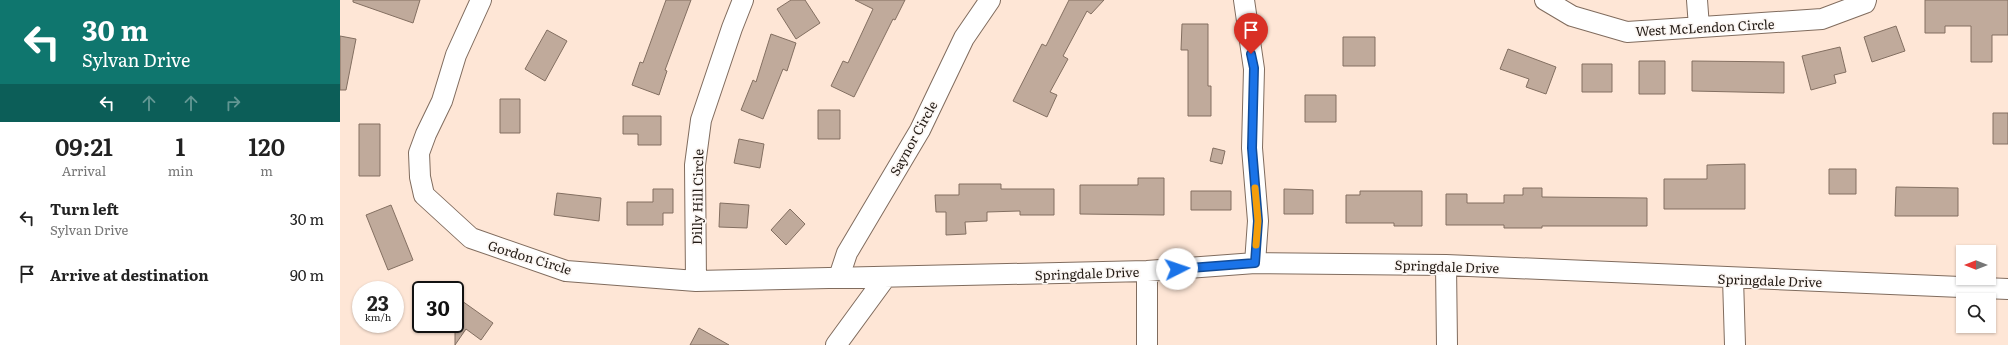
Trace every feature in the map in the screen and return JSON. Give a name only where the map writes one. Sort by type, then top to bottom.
[{"type":"street","name":"Gordon Circle","points":[[481,0],[456,55],[442,101],[426,134],[420,153],[420,177],[424,195],[471,238],[566,271],[696,281],[839,277],[885,278]]},
{"type":"street","name":"Dilly Hill Circle","points":[[696,281],[695,165],[701,120],[743,0]]},
{"type":"street","name":"Saynor Circle","points":[[839,277],[847,253],[920,130],[964,38],[990,0]]},
{"type":"street","points":[[1244,0],[1254,68],[1252,148],[1258,221],[1255,263]]},
{"type":"street","points":[[1697,0],[1699,27]]},
{"type":"street","name":"West McLendon Circle","points":[[1552,2],[1572,16],[1627,32],[1822,19],[1865,3],[1866,0]]},
{"type":"street","name":"Springdale Drive","points":[[885,278],[1146,271],[1255,263],[1446,265],[2008,289]]},
{"type":"street","points":[[1446,265],[1447,345]]},
{"type":"street","points":[[1146,271],[1147,345]]},
{"type":"street","points":[[836,345],[885,278]]},
{"type":"street","points":[[1733,278],[1735,345]]},
{"type":"building","points":[[353,0],[420,0],[413,23],[353,2]]},
{"type":"building","points":[[666,0],[691,0],[665,70],[667,71],[659,95],[632,85],[640,62],[643,63]]},
{"type":"building","points":[[791,0],[805,0],[820,23],[796,39],[777,9]]},
{"type":"building","points":[[855,0],[905,0],[895,20],[893,19],[854,97],[831,86],[843,61],[848,63],[873,9]]},
{"type":"building","points":[[1069,0],[1104,0],[1091,14],[1087,11],[1063,56],[1068,59],[1050,92],[1057,95],[1047,117],[1013,101],[1042,44],[1046,46]]},
{"type":"building","points":[[1925,0],[2008,0],[2008,35],[1992,35],[1992,62],[1971,62],[1971,26],[1945,26],[1945,33],[1925,33]]},
{"type":"building","points":[[1182,24],[1208,24],[1208,86],[1211,86],[1211,116],[1188,116],[1188,50],[1181,50]]},
{"type":"building","points":[[1896,26],[1905,51],[1872,62],[1864,37]]},
{"type":"building","points":[[547,30],[567,41],[545,81],[525,69]]},
{"type":"building","points":[[771,34],[796,43],[787,71],[783,69],[763,119],[741,110],[753,80],[756,82]]},
{"type":"building","points":[[340,36],[356,39],[346,90],[340,90]]},
{"type":"building","points":[[1343,37],[1375,37],[1375,66],[1343,66]]},
{"type":"building","points":[[1840,47],[1846,72],[1834,75],[1836,83],[1811,90],[1802,56]]},
{"type":"building","points":[[1508,49],[1556,67],[1546,94],[1526,87],[1529,79],[1500,69]]},
{"type":"building","points":[[1639,61],[1665,61],[1665,94],[1639,94]]},
{"type":"building","points":[[1692,61],[1784,62],[1784,93],[1692,91]]},
{"type":"building","points":[[1582,64],[1612,64],[1612,92],[1582,92]]},
{"type":"building","points":[[1305,95],[1336,95],[1336,122],[1305,122]]},
{"type":"building","points":[[500,99],[520,99],[520,133],[500,133]]},
{"type":"building","points":[[818,110],[840,110],[840,139],[818,139]]},
{"type":"building","points":[[1993,113],[2008,113],[2008,144],[1993,144]]},
{"type":"building","points":[[623,116],[661,116],[661,145],[638,145],[638,134],[623,134]]},
{"type":"building","points":[[359,124],[380,124],[380,176],[359,176]]},
{"type":"building","points":[[739,139],[764,144],[760,168],[734,163]]},
{"type":"building","points":[[1213,148],[1225,151],[1222,164],[1210,161]]},
{"type":"building","points":[[1745,164],[1745,209],[1664,209],[1664,179],[1707,179],[1707,165]]},
{"type":"building","points":[[1829,169],[1856,169],[1856,194],[1829,194]]},
{"type":"building","points":[[1138,178],[1164,178],[1164,215],[1080,214],[1080,185],[1138,185]]},
{"type":"building","points":[[959,184],[1001,184],[1001,189],[1054,189],[1054,215],[1020,215],[1020,211],[987,212],[987,221],[965,222],[966,234],[946,235],[946,212],[936,212],[935,195],[959,195]]},
{"type":"building","points":[[1896,187],[1958,188],[1958,216],[1895,216]]},
{"type":"building","points":[[1523,188],[1542,188],[1542,197],[1647,198],[1647,226],[1542,226],[1542,228],[1504,228],[1504,225],[1446,225],[1446,194],[1467,194],[1467,203],[1504,203],[1504,195],[1523,195]]},
{"type":"building","points":[[653,189],[673,189],[673,213],[663,213],[663,225],[627,225],[627,202],[653,202]]},
{"type":"building","points":[[1284,189],[1313,190],[1313,214],[1284,214]]},
{"type":"building","points":[[1191,191],[1231,191],[1231,210],[1191,210]]},
{"type":"building","points":[[1360,191],[1422,191],[1422,226],[1394,226],[1394,223],[1346,223],[1346,195],[1360,195]]},
{"type":"building","points":[[557,193],[601,198],[599,221],[554,215]]},
{"type":"building","points":[[720,203],[749,205],[747,228],[719,227]]},
{"type":"building","points":[[391,205],[413,260],[388,270],[366,215]]},
{"type":"building","points":[[790,209],[805,224],[786,245],[771,230]]},
{"type":"building","points":[[464,302],[493,323],[481,340],[466,329],[464,332]]},
{"type":"building","points":[[699,328],[729,345],[690,345]]},
{"type":"building","points":[[455,333],[463,333],[455,345]]},
{"type":"slow traffic","points":[[1255,188],[1258,221],[1256,245]]},
{"type":"route","points":[[1177,269],[1255,263],[1258,221],[1252,148],[1254,68],[1251,54]]}]
